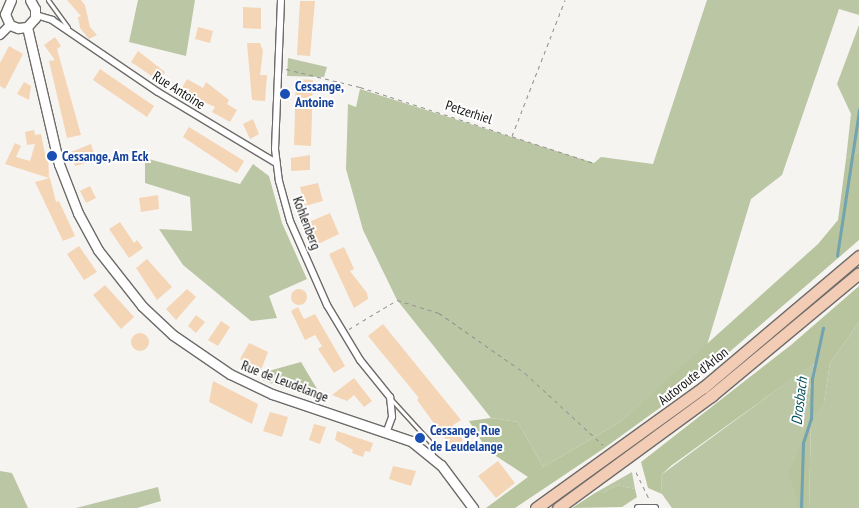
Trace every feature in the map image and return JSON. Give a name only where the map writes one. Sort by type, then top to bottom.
[{"type":"highway","name":"Autoroute d'Arlon","points":[[536,508],[704,388],[859,256]]},
{"type":"highway","name":"Autoroute d'Arlon","points":[[558,508],[711,396],[859,273]]},
{"type":"main road","points":[[11,0],[2,10],[10,24],[27,27],[36,15],[30,0]]},
{"type":"main road","name":"Rue de Leudelange","points":[[27,27],[60,164],[78,213],[113,272],[142,306],[173,335],[230,374],[272,394],[387,431],[411,441],[433,457],[473,508]]},
{"type":"street","name":"Kohlenberg","points":[[281,0],[276,163],[290,221],[342,334],[390,398]]},
{"type":"street","name":"Rue Antoine","points":[[36,15],[71,34],[276,163]]},
{"type":"street","points":[[0,35],[10,24]]},
{"type":"street","points":[[387,431],[392,417],[390,398]]},
{"type":"street","points":[[638,508],[655,508]]},
{"type":"lane","name":"Rue Antoine","points":[[48,0],[71,34]]},
{"type":"lane","points":[[390,398],[432,444],[433,457]]},
{"type":"path","points":[[512,137],[565,0]]},
{"type":"path","name":"Petzerhiel","points":[[278,68],[360,87],[594,163]]},
{"type":"path","points":[[342,334],[397,300],[405,299],[439,312],[525,373],[603,444]]},
{"type":"path","points":[[636,472],[655,508]]},
{"type":"green space","points":[[138,0],[195,0],[186,56],[129,42]]},
{"type":"green space","points":[[707,0],[859,0],[859,15],[839,9],[782,175],[751,199],[707,345],[620,422],[543,467],[518,422],[491,418],[397,300],[363,230],[346,169],[348,104],[356,107],[360,89],[594,163],[601,157],[653,164]]},
{"type":"green space","points":[[859,25],[859,152],[846,159],[851,114],[837,84]]},
{"type":"green space","points":[[288,58],[327,67],[324,77],[287,76]]},
{"type":"green space","points":[[859,152],[859,240],[690,386],[603,449],[515,508],[486,508],[528,477],[487,450],[469,421],[491,418],[518,422],[543,467],[620,422],[818,244],[838,220],[846,159]]},
{"type":"green space","points":[[145,158],[240,184],[253,164],[269,176],[282,223],[307,279],[269,296],[277,318],[251,321],[183,265],[159,229],[192,231],[190,197],[145,183]]},
{"type":"green space","points":[[859,286],[859,322],[830,363],[824,402],[811,419],[808,403],[814,363],[672,465],[661,475],[662,494],[648,488],[641,462],[791,345]]},
{"type":"green space","points":[[859,322],[859,508],[809,508],[811,420],[799,508],[672,508],[662,494],[661,475],[814,362],[808,403],[824,402],[830,363]]},
{"type":"green space","points":[[301,362],[320,394],[315,399],[262,380],[265,372]]},
{"type":"green space","points":[[811,419],[809,508],[799,508],[789,473]]},
{"type":"green space","points":[[0,471],[12,473],[28,508],[0,508]]},
{"type":"green space","points":[[632,472],[635,489],[617,485],[603,493],[595,493]]},
{"type":"green space","points":[[617,485],[635,489],[637,497],[622,507],[572,508],[595,493],[603,493]]},
{"type":"green space","points":[[158,487],[161,501],[137,508],[76,508]]},
{"type":"building","points":[[67,0],[81,0],[85,5],[90,27],[97,35],[89,39],[80,28],[78,17],[81,16]]},
{"type":"building","points":[[300,1],[315,1],[310,56],[297,55]]},
{"type":"building","points":[[243,7],[261,8],[261,29],[243,28]]},
{"type":"building","points":[[198,27],[213,31],[210,43],[195,39]]},
{"type":"building","points":[[55,37],[61,46],[57,49],[81,135],[67,138],[49,61],[55,60],[44,45]]},
{"type":"building","points":[[247,43],[260,43],[263,51],[260,75],[267,75],[265,101],[252,100]]},
{"type":"building","points":[[9,46],[23,54],[5,89],[0,86],[0,63]]},
{"type":"building","points":[[138,51],[165,72],[159,81],[131,62]]},
{"type":"building","points":[[100,69],[154,106],[147,117],[93,80]]},
{"type":"building","points":[[187,79],[203,88],[206,82],[229,100],[227,104],[237,110],[230,122],[212,112],[215,107],[180,91]]},
{"type":"building","points":[[296,79],[313,80],[311,146],[294,145]]},
{"type":"building","points":[[24,82],[31,86],[29,100],[17,94]]},
{"type":"building","points":[[253,119],[259,134],[250,139],[243,124]]},
{"type":"building","points":[[189,127],[244,161],[237,173],[183,137]]},
{"type":"building","points":[[34,130],[35,135],[41,134],[45,154],[48,153],[49,178],[5,164],[15,143],[21,146],[16,157],[30,161],[35,144],[27,145],[25,132]]},
{"type":"building","points":[[91,144],[96,160],[75,166],[71,152]]},
{"type":"building","points":[[310,155],[310,170],[291,171],[291,158]]},
{"type":"building","points":[[50,178],[56,202],[59,201],[75,236],[63,241],[35,182]]},
{"type":"building","points":[[318,183],[323,201],[305,206],[300,187]]},
{"type":"building","points":[[90,186],[96,198],[86,203],[80,191]]},
{"type":"building","points":[[158,195],[159,209],[141,212],[139,198]]},
{"type":"building","points":[[330,213],[339,234],[318,244],[309,222]]},
{"type":"building","points":[[120,222],[134,243],[137,240],[143,248],[129,258],[109,229]]},
{"type":"building","points":[[79,246],[97,272],[84,280],[67,254]]},
{"type":"building","points":[[344,247],[354,269],[350,271],[367,293],[368,299],[354,308],[329,254]]},
{"type":"building","points":[[147,259],[172,287],[157,300],[136,268]]},
{"type":"building","points":[[105,285],[134,317],[121,329],[93,295]]},
{"type":"building","points":[[187,289],[196,297],[176,320],[166,309]]},
{"type":"building","points":[[296,289],[302,289],[307,294],[305,303],[296,305],[291,300],[291,294]]},
{"type":"building","points":[[298,307],[304,319],[315,314],[345,366],[334,373],[318,349],[322,346],[315,335],[305,340],[291,311]]},
{"type":"building","points":[[196,315],[205,322],[196,333],[188,326]]},
{"type":"building","points":[[221,321],[230,327],[218,346],[208,340]]},
{"type":"building","points":[[383,324],[461,420],[453,425],[463,440],[452,448],[417,400],[419,398],[368,336]]},
{"type":"building","points":[[136,333],[144,333],[149,338],[147,349],[136,351],[131,346],[131,338]]},
{"type":"building","points":[[249,343],[268,352],[261,370],[240,359]]},
{"type":"building","points":[[354,378],[372,401],[364,407],[354,395],[347,401],[332,395]]},
{"type":"building","points":[[213,381],[258,404],[252,424],[209,402]]},
{"type":"building","points":[[270,412],[288,417],[282,437],[263,431]]},
{"type":"building","points":[[314,424],[326,427],[320,444],[309,440]]},
{"type":"building","points":[[337,431],[373,443],[370,452],[365,451],[363,457],[352,453],[353,450],[335,440]]},
{"type":"building","points":[[498,461],[515,483],[496,498],[478,476]]},
{"type":"building","points":[[393,466],[416,471],[411,486],[389,479]]},
{"type":"waterway","name":"Drosbach","points":[[837,256],[859,110]]},
{"type":"waterway","name":"Drosbach","points":[[801,508],[803,443],[811,419],[812,379],[823,328]]},
{"type":"place","name":"Cessange, Antoine","points":[[285,94]]},
{"type":"place","name":"Cessange, Am Eck","points":[[52,156]]},
{"type":"place","name":"Cessange, Rue de Leudelange","points":[[420,438]]}]
